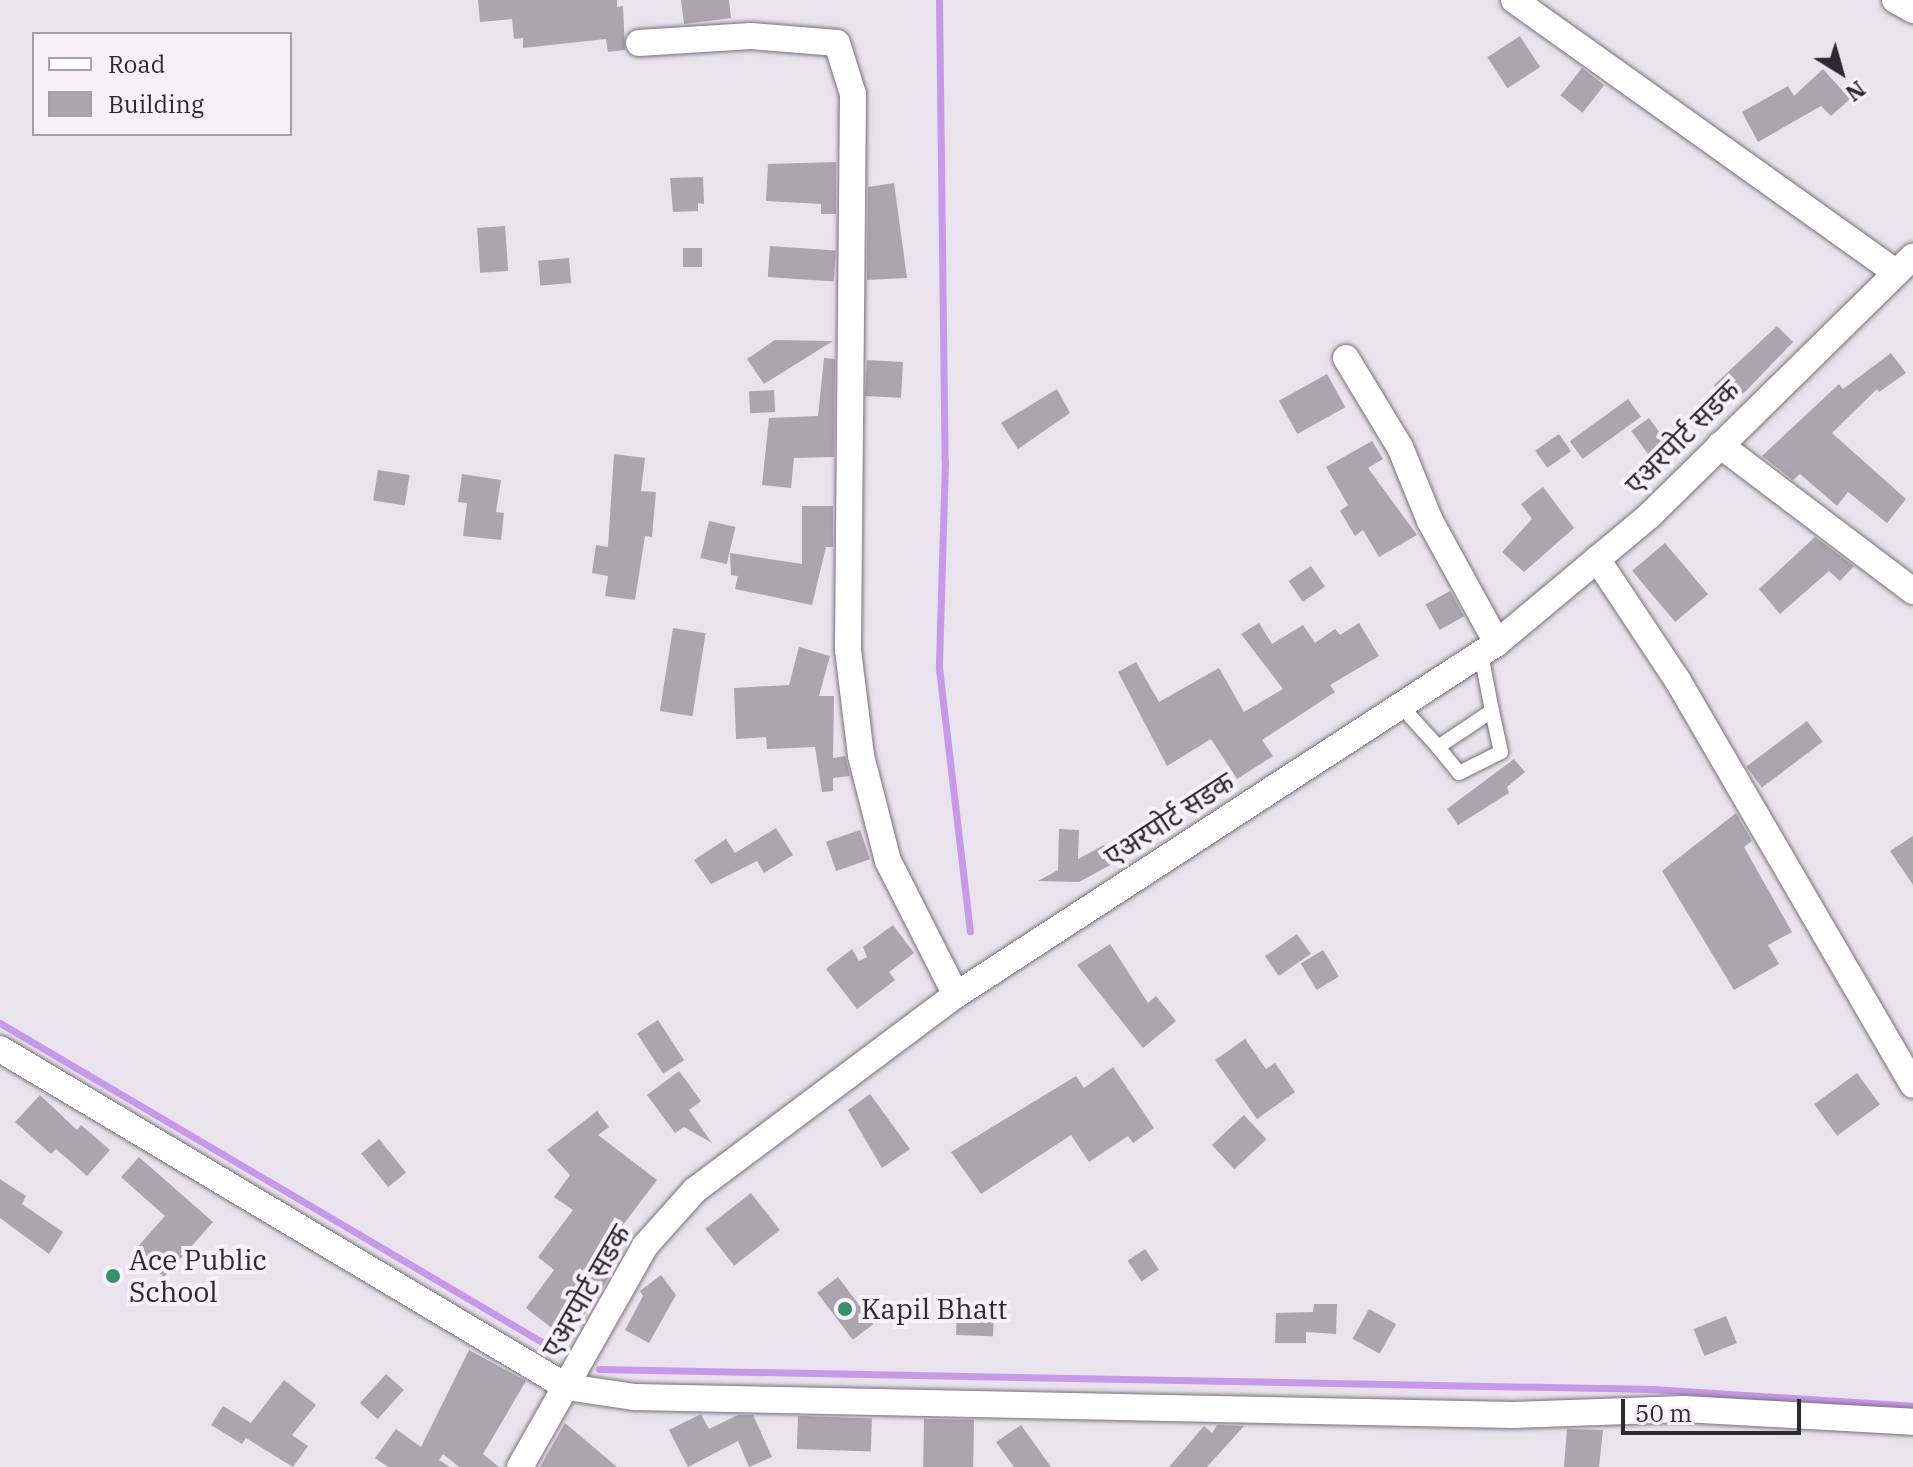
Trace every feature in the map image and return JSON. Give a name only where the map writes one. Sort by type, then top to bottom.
[{"type":"street","points":[[1514,0],[1905,264]]},
{"type":"street","points":[[1895,0],[1913,10]]},
{"type":"street","points":[[639,43],[751,36],[837,43],[853,94],[848,650],[861,756],[888,861],[956,995]]},
{"type":"street","name":"एअरपोर्ट सडक","points":[[520,1467],[645,1246],[695,1190],[956,995],[1489,649],[1649,516],[1905,264]]},
{"type":"street","points":[[1346,358],[1400,447],[1489,649]]},
{"type":"street","points":[[1720,445],[1913,591]]},
{"type":"street","points":[[1597,559],[1678,681],[1913,1085]]},
{"type":"street","points":[[0,1049],[567,1387],[634,1397],[1513,1415],[1684,1409],[1913,1422]]},
{"type":"lane","points":[[1401,706],[1459,773],[1501,752],[1492,711],[1489,649]]},
{"type":"lane","points":[[1438,747],[1492,711]]},
{"type":"building","points":[[478,0],[617,0],[617,7],[623,6],[625,50],[608,52],[606,39],[523,48],[523,38],[514,39],[512,19],[480,22]]},
{"type":"building","points":[[681,0],[729,0],[731,18],[684,24]]},
{"type":"building","points":[[1520,36],[1540,67],[1507,88],[1487,57]]},
{"type":"building","points":[[1582,68],[1604,85],[1583,113],[1560,96]]},
{"type":"building","points":[[1823,69],[1850,99],[1831,116],[1821,106],[1758,142],[1742,112],[1788,86],[1794,96]]},
{"type":"building","points":[[836,162],[836,214],[821,214],[821,204],[766,201],[768,164]]},
{"type":"building","points":[[703,177],[704,204],[698,203],[698,211],[673,212],[670,178]]},
{"type":"building","points":[[894,183],[907,278],[867,280],[868,187]]},
{"type":"building","points":[[505,226],[508,271],[480,273],[477,228]]},
{"type":"building","points":[[770,246],[836,251],[834,282],[768,277]]},
{"type":"building","points":[[683,248],[702,248],[702,267],[683,267]]},
{"type":"building","points":[[569,258],[571,283],[540,286],[538,261]]},
{"type":"building","points":[[1777,326],[1793,342],[1745,392],[1726,404],[1714,385]]},
{"type":"building","points":[[775,340],[833,341],[764,384],[747,359]]},
{"type":"building","points":[[1891,353],[1906,373],[1879,392],[1877,389],[1832,433],[1906,499],[1887,523],[1848,492],[1837,506],[1800,474],[1793,480],[1762,456],[1839,384],[1843,389]]},
{"type":"building","points":[[824,358],[835,359],[834,457],[794,458],[791,488],[762,485],[769,418],[818,416]]},
{"type":"building","points":[[867,360],[903,362],[901,398],[865,396]]},
{"type":"building","points":[[1327,374],[1345,407],[1297,434],[1279,401]]},
{"type":"building","points":[[1057,389],[1070,413],[1018,449],[1001,423]]},
{"type":"building","points":[[774,390],[775,412],[750,413],[749,391]]},
{"type":"building","points":[[1628,399],[1641,417],[1583,459],[1570,441]]},
{"type":"building","points":[[1649,418],[1675,454],[1657,467],[1631,431]]},
{"type":"building","points":[[1559,434],[1571,451],[1547,468],[1535,451]]},
{"type":"building","points":[[1372,441],[1383,459],[1368,468],[1417,535],[1379,557],[1363,530],[1355,536],[1340,511],[1348,505],[1326,467]]},
{"type":"building","points":[[614,454],[645,458],[641,491],[656,492],[652,537],[645,536],[635,600],[605,596],[608,576],[592,573],[596,545],[608,547]]},
{"type":"building","points":[[378,470],[410,475],[405,506],[373,501]]},
{"type":"building","points":[[462,474],[501,480],[496,512],[504,513],[501,540],[463,536],[467,503],[458,502]]},
{"type":"building","points":[[1543,487],[1574,528],[1524,572],[1502,552],[1532,519],[1521,504]]},
{"type":"building","points":[[802,506],[833,506],[833,547],[826,547],[812,605],[735,589],[738,576],[731,575],[730,553],[802,564]]},
{"type":"building","points":[[709,521],[735,527],[727,564],[700,558]]},
{"type":"building","points":[[1815,537],[1854,566],[1840,581],[1829,571],[1780,614],[1759,589]]},
{"type":"building","points":[[1665,543],[1708,594],[1675,622],[1632,571]]},
{"type":"building","points":[[1311,566],[1325,587],[1303,602],[1289,581]]},
{"type":"building","points":[[1450,591],[1464,616],[1440,630],[1426,605]]},
{"type":"building","points":[[1259,623],[1272,644],[1303,625],[1315,643],[1335,629],[1340,635],[1359,623],[1379,656],[1330,685],[1335,692],[1262,740],[1273,756],[1237,779],[1211,739],[1167,766],[1118,672],[1136,662],[1159,702],[1219,668],[1244,712],[1283,689],[1241,634]]},
{"type":"building","points":[[673,628],[706,633],[692,716],[660,711]]},
{"type":"building","points":[[799,647],[830,656],[819,696],[834,696],[833,758],[845,756],[850,776],[833,778],[833,791],[822,792],[815,747],[767,749],[766,737],[736,739],[734,688],[789,685]]},
{"type":"building","points":[[1807,721],[1823,742],[1762,788],[1746,767]]},
{"type":"building","points":[[1514,759],[1525,772],[1507,787],[1509,793],[1458,825],[1447,809]]},
{"type":"building","points":[[1736,813],[1752,841],[1744,847],[1792,932],[1768,945],[1779,964],[1734,990],[1662,871]]},
{"type":"building","points":[[776,828],[793,855],[764,873],[757,861],[711,884],[694,860],[726,839],[735,853]]},
{"type":"building","points":[[1059,829],[1079,830],[1078,859],[1104,845],[1114,863],[1079,882],[1038,881],[1058,870]]},
{"type":"building","points":[[860,830],[870,859],[836,871],[826,842]]},
{"type":"building","points":[[1913,836],[1913,885],[1890,851]]},
{"type":"building","points":[[893,925],[914,953],[889,972],[895,980],[857,1009],[826,969],[852,949],[859,961],[867,957],[863,947]]},
{"type":"building","points":[[1297,934],[1311,954],[1279,976],[1265,956]]},
{"type":"building","points":[[1110,944],[1148,1003],[1156,996],[1176,1021],[1143,1048],[1077,965]]},
{"type":"building","points":[[1323,950],[1339,977],[1317,990],[1301,963]]},
{"type":"building","points":[[658,1020],[684,1060],[663,1074],[637,1034]]},
{"type":"building","points":[[1245,1039],[1266,1069],[1275,1063],[1295,1092],[1257,1119],[1215,1060]]},
{"type":"building","points":[[1113,1067],[1154,1128],[1133,1143],[1128,1136],[1089,1162],[1071,1135],[981,1194],[951,1152],[1076,1076],[1084,1088]]},
{"type":"building","points":[[679,1071],[701,1101],[689,1110],[712,1143],[684,1127],[675,1133],[647,1095]]},
{"type":"building","points":[[1857,1073],[1880,1105],[1837,1136],[1814,1104]]},
{"type":"building","points":[[870,1094],[910,1149],[882,1168],[848,1110]]},
{"type":"building","points":[[40,1095],[77,1130],[81,1125],[110,1150],[87,1176],[56,1149],[51,1154],[15,1122]]},
{"type":"building","points":[[597,1111],[609,1127],[598,1135],[657,1180],[598,1258],[614,1268],[593,1305],[573,1327],[561,1317],[553,1329],[526,1308],[554,1270],[538,1257],[573,1210],[554,1197],[570,1175],[547,1150]]},
{"type":"building","points":[[1244,1115],[1267,1139],[1234,1169],[1212,1145]]},
{"type":"building","points":[[379,1139],[406,1172],[388,1187],[361,1153]]},
{"type":"building","points":[[139,1157],[213,1222],[164,1277],[134,1251],[165,1216],[121,1177]]},
{"type":"building","points":[[0,1179],[26,1196],[22,1204],[63,1232],[49,1254],[0,1218]]},
{"type":"building","points":[[751,1193],[780,1230],[734,1266],[705,1229]]},
{"type":"building","points":[[1145,1249],[1159,1270],[1142,1281],[1128,1261]]},
{"type":"building","points":[[661,1275],[676,1295],[649,1343],[625,1330],[643,1296],[640,1291]]},
{"type":"building","name":"Kapil Bhatt","points":[[838,1277],[874,1324],[853,1340],[817,1293]]},
{"type":"building","points":[[1314,1304],[1337,1304],[1336,1334],[1306,1332],[1306,1343],[1275,1343],[1276,1313],[1313,1312]]},
{"type":"building","points":[[957,1307],[994,1308],[993,1336],[956,1335]]},
{"type":"building","points":[[1369,1309],[1396,1324],[1380,1354],[1353,1339]]},
{"type":"building","points":[[1726,1316],[1737,1343],[1704,1356],[1694,1329]]},
{"type":"building","points":[[469,1350],[526,1381],[483,1454],[499,1467],[459,1467],[443,1454],[439,1460],[450,1467],[388,1467],[375,1458],[396,1429],[421,1447]]},
{"type":"building","points":[[386,1374],[404,1390],[378,1419],[360,1403]]},
{"type":"building","points":[[284,1380],[316,1405],[292,1435],[308,1446],[293,1467],[246,1438],[242,1444],[211,1425],[223,1406],[251,1423]]},
{"type":"building","points":[[701,1414],[709,1429],[738,1415],[753,1415],[772,1457],[749,1467],[738,1441],[688,1467],[669,1430]]},
{"type":"building","points":[[798,1416],[872,1419],[871,1452],[797,1449]]},
{"type":"building","points":[[924,1419],[974,1420],[973,1467],[923,1467]]},
{"type":"building","points":[[565,1423],[617,1467],[540,1467]]},
{"type":"building","points":[[1021,1425],[1051,1467],[1014,1467],[996,1442]]},
{"type":"building","points":[[1217,1425],[1244,1426],[1207,1467],[1169,1467],[1204,1426],[1212,1433]]},
{"type":"building","points":[[1567,1429],[1603,1430],[1599,1467],[1564,1467]]},
{"type":"waterway","points":[[939,0],[945,461],[939,668],[970,931]]},
{"type":"waterway","points":[[0,1023],[557,1351]]},
{"type":"waterway","points":[[599,1369],[1653,1389],[1913,1406]]},
{"type":"place","name":"Ace Public School","points":[[113,1276]]},
{"type":"place","name":"Kapil Bhatt","points":[[845,1309]]}]
